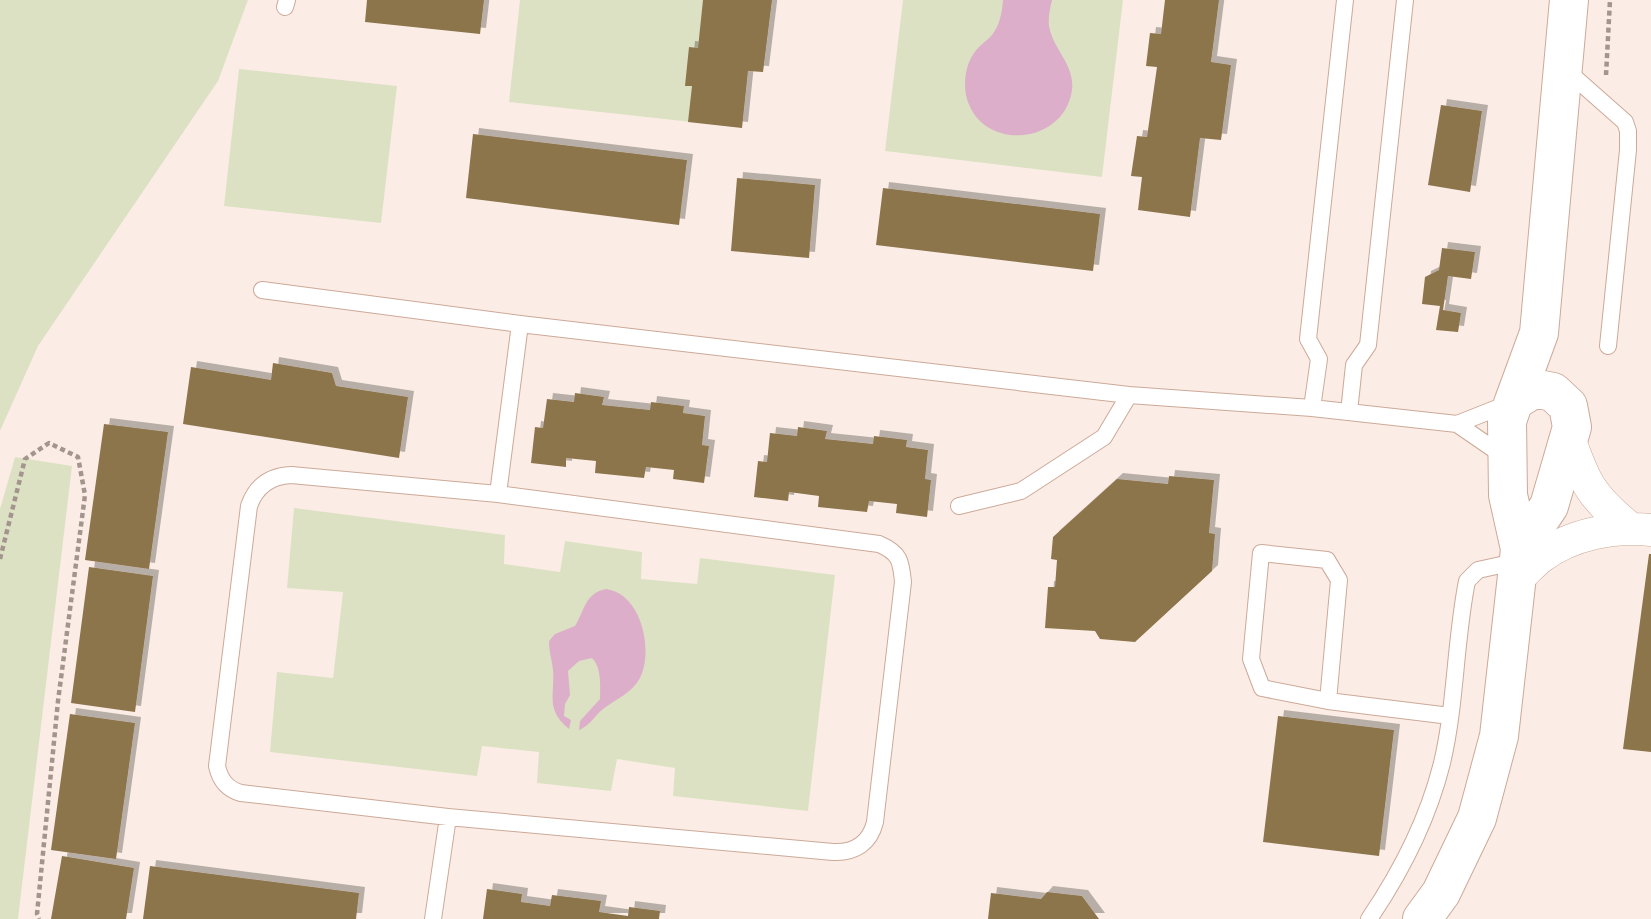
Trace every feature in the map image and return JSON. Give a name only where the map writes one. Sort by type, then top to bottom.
[{"type":"street","points":[[1422,919],[1441,893],[1477,818],[1499,736],[1519,563],[1508,495],[1507,421],[1539,333],[1569,0]]},
{"type":"street","points":[[1539,333],[1562,398]]},
{"type":"street","points":[[1514,401],[1532,390],[1543,390],[1562,398],[1569,406],[1572,417],[1572,427],[1549,506],[1519,563]]},
{"type":"street","points":[[1569,438],[1584,479],[1603,506],[1640,529]]},
{"type":"street","points":[[1508,495],[1517,508],[1527,513],[1538,513],[1549,506]]},
{"type":"street","points":[[1519,563],[1543,555],[1575,538],[1640,529]]},
{"type":"lane","points":[[1312,408],[1319,359],[1308,339],[1345,0]]},
{"type":"lane","points":[[1349,412],[1354,365],[1368,345],[1405,0]]},
{"type":"lane","points":[[1563,67],[1625,122],[1628,131],[1608,346]]},
{"type":"lane","points":[[262,290],[520,324],[1129,395],[1312,408],[1457,424],[1506,457]]},
{"type":"lane","points":[[498,494],[520,324]]},
{"type":"lane","points":[[959,506],[1021,491],[1104,437],[1129,395]]},
{"type":"lane","points":[[1457,424],[1514,401]]},
{"type":"lane","points":[[291,475],[498,494],[879,544],[891,550],[901,562],[903,582],[872,835],[863,844],[847,852],[448,817],[241,793],[229,788],[221,778],[217,760],[252,497],[265,483],[291,475]]},
{"type":"lane","points":[[1328,701],[1339,580],[1327,560],[1261,553],[1251,659],[1262,688],[1328,701],[1450,716]]},
{"type":"lane","points":[[1368,919],[1390,888],[1416,836],[1442,763],[1467,582],[1478,570],[1519,563]]},
{"type":"lane","points":[[433,919],[448,817]]},
{"type":"path","points":[[1604,104],[1610,0]]},
{"type":"path","points":[[0,559],[25,458],[49,443],[78,457],[85,495],[58,701],[37,914],[39,919]]},
{"type":"green space","points":[[0,0],[248,0],[218,81],[38,346],[0,431]]},
{"type":"green space","points":[[520,0],[706,0],[692,122],[509,102]]},
{"type":"green space","points":[[903,0],[1123,0],[1102,177],[885,151]]},
{"type":"green space","points":[[239,69],[397,86],[381,223],[224,206]]},
{"type":"green space","points":[[15,457],[72,466],[18,919],[0,919],[0,509]]},
{"type":"green space","points":[[294,508],[505,535],[504,564],[560,572],[565,541],[642,552],[641,579],[697,584],[700,558],[835,575],[808,811],[673,796],[675,768],[617,759],[611,791],[537,783],[539,752],[482,746],[477,776],[270,752],[277,672],[333,678],[343,592],[287,588]]},
{"type":"shaded area","points":[[1003,0],[1052,0],[1049,16],[1051,35],[1070,72],[1072,90],[1066,109],[1054,123],[1038,132],[1020,135],[1003,133],[987,126],[974,113],[966,95],[965,82],[969,62],[995,31]]},
{"type":"shaded area","points":[[606,589],[618,593],[636,612],[645,639],[644,666],[633,688],[579,730],[580,721],[600,699],[600,689],[599,672],[592,658],[579,661],[568,671],[570,695],[565,704],[564,716],[571,720],[569,729],[554,708],[549,641],[555,634],[575,626],[590,598]]},
{"type":"building","points":[[367,0],[484,0],[480,34],[365,22]]},
{"type":"building","points":[[703,0],[772,0],[763,72],[748,71],[742,128],[688,122],[692,86],[685,86],[689,47],[698,48]]},
{"type":"building","points":[[1165,0],[1219,0],[1211,62],[1231,65],[1221,140],[1200,138],[1190,217],[1138,210],[1142,177],[1131,176],[1137,136],[1147,137],[1157,67],[1146,66],[1150,33],[1161,34]]},
{"type":"building","points":[[1441,105],[1482,111],[1470,192],[1428,185]]},
{"type":"building","points":[[473,134],[687,160],[679,225],[466,198]]},
{"type":"building","points":[[737,178],[815,185],[809,258],[731,251]]},
{"type":"building","points":[[883,188],[1100,214],[1093,271],[876,245]]},
{"type":"building","points":[[1442,248],[1475,252],[1471,279],[1448,276],[1443,310],[1461,313],[1458,332],[1436,330],[1440,306],[1422,304],[1425,277],[1439,270]]},
{"type":"building","points":[[273,363],[332,373],[336,386],[408,397],[399,458],[183,424],[191,367],[271,380]]},
{"type":"building","points":[[575,393],[604,397],[602,405],[650,410],[651,402],[684,406],[683,413],[705,416],[702,445],[709,446],[704,483],[673,479],[674,470],[646,467],[644,478],[595,473],[596,461],[566,458],[566,467],[531,463],[535,427],[543,428],[547,399],[574,402]]},
{"type":"building","points":[[104,424],[168,432],[149,569],[85,560]]},
{"type":"building","points":[[798,427],[827,431],[825,439],[873,444],[874,436],[907,440],[906,447],[928,450],[925,479],[931,480],[927,517],[896,513],[897,504],[869,501],[867,512],[818,507],[819,496],[789,492],[788,501],[754,497],[758,461],[767,462],[770,433],[797,436]]},
{"type":"building","points":[[1169,476],[1214,480],[1209,533],[1215,534],[1212,571],[1135,642],[1100,639],[1095,631],[1045,628],[1048,587],[1055,587],[1057,560],[1051,559],[1053,537],[1117,479],[1168,484]]},
{"type":"building","points":[[1651,554],[1651,752],[1623,749]]},
{"type":"building","points":[[89,567],[153,576],[135,712],[71,703]]},
{"type":"building","points":[[70,714],[135,723],[116,859],[51,850]]},
{"type":"building","points":[[1278,716],[1394,730],[1379,856],[1263,842]]},
{"type":"building","points":[[62,856],[134,868],[126,919],[51,919]]},
{"type":"building","points":[[150,866],[359,893],[356,919],[143,919]]},
{"type":"building","points":[[487,889],[522,894],[521,902],[550,906],[552,895],[601,901],[599,912],[628,916],[629,907],[660,911],[659,919],[483,919]]},
{"type":"building","points":[[1047,892],[1082,896],[1099,919],[988,919],[991,893],[1041,899]]}]
